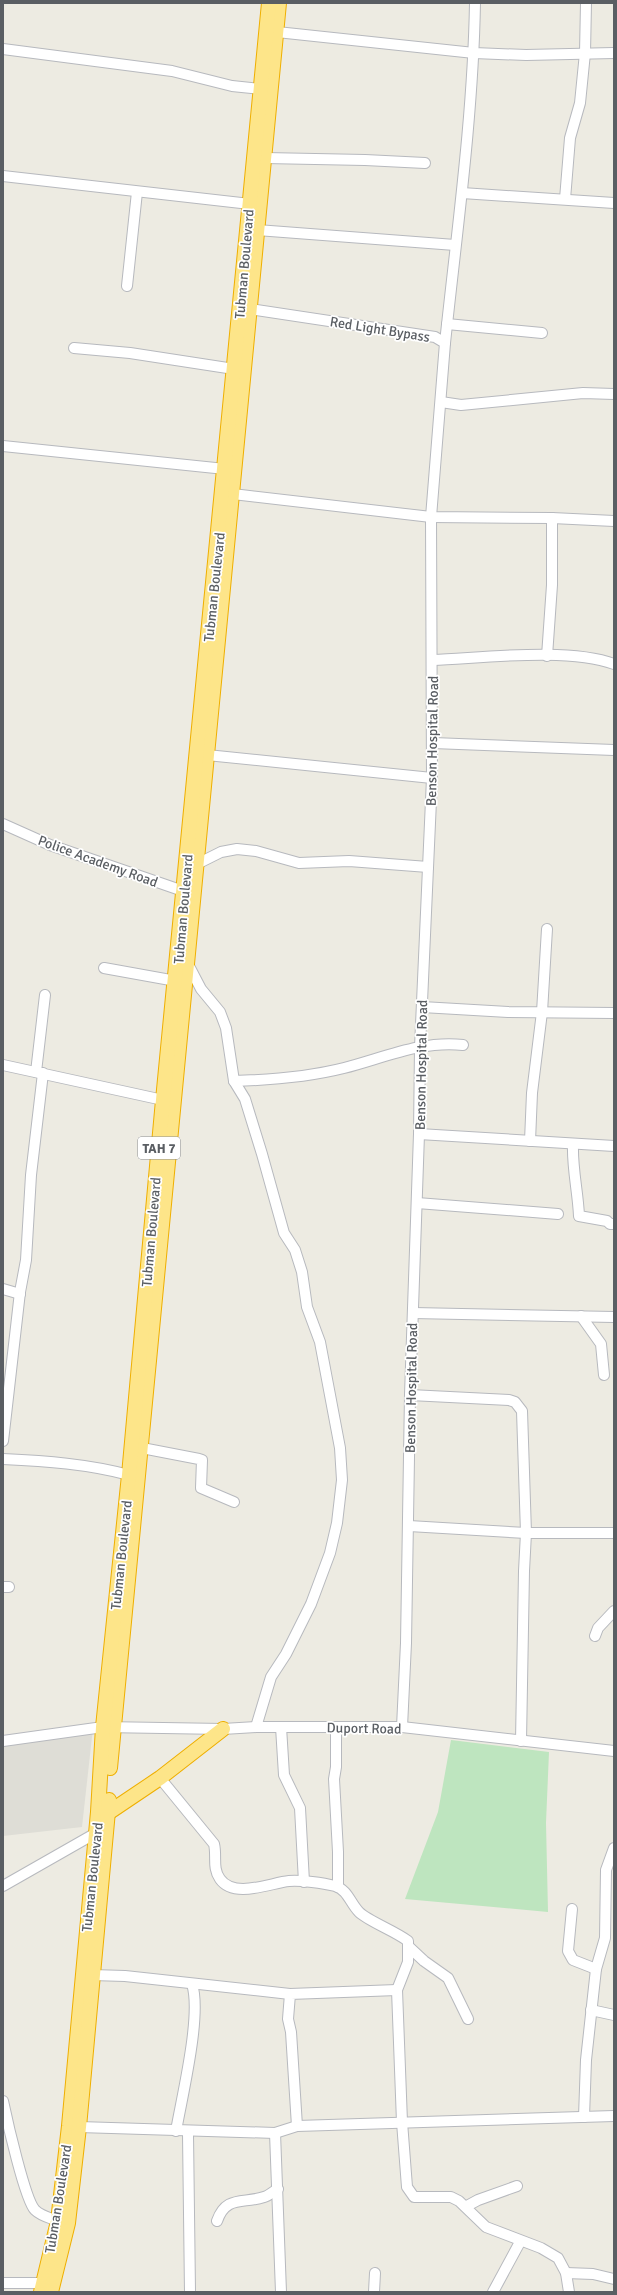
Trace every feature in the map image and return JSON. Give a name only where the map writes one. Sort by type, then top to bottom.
[{"type":"highway","name":"Tubman Boulevard","points":[[45,2289],[68,2222],[79,2127],[108,1813],[108,1727],[129,1475],[163,1100],[176,981],[189,893],[234,368],[269,3]]},
{"type":"highway","name":"Tubman Boulevard","points":[[45,2289],[58,2221],[96,1833],[142,1448],[188,964],[189,893],[197,864],[279,3]]},
{"type":"highway","points":[[108,1813],[160,1778],[223,1729]]},
{"type":"street","points":[[445,343],[462,194],[474,54],[475,3]]},
{"type":"street","points":[[566,199],[570,138],[580,103],[585,53],[586,3]]},
{"type":"street","points":[[277,32],[474,54],[526,55],[614,53]]},
{"type":"street","points":[[3,49],[172,71],[232,86],[261,89]]},
{"type":"street","points":[[265,158],[425,163]]},
{"type":"street","points":[[3,176],[250,204]]},
{"type":"street","points":[[127,286],[137,192]]},
{"type":"street","points":[[462,194],[614,203]]},
{"type":"street","points":[[258,230],[455,245]]},
{"type":"street","name":"Red Light Bypass","points":[[250,309],[435,338],[445,343],[441,402]]},
{"type":"street","points":[[447,324],[542,333]]},
{"type":"street","points":[[74,348],[130,353],[234,368]]},
{"type":"street","points":[[441,402],[461,405],[583,393],[614,394]]},
{"type":"street","name":"Benson Hospital Road","points":[[402,1727],[409,1526],[410,1395],[419,1134],[420,1047],[432,778],[433,660],[431,517],[441,402]]},
{"type":"street","points":[[3,446],[225,469]]},
{"type":"street","points":[[233,494],[431,517],[552,518],[614,521]]},
{"type":"street","points":[[547,656],[552,585],[552,518]]},
{"type":"street","points":[[433,660],[547,656],[580,657],[614,664]]},
{"type":"street","points":[[432,743],[614,750]]},
{"type":"street","points":[[208,755],[432,778]]},
{"type":"street","name":"Police Academy Road","points":[[3,824],[50,845],[189,893]]},
{"type":"street","points":[[197,864],[221,852],[238,849],[256,851],[299,863],[349,861],[428,867]]},
{"type":"street","points":[[530,1141],[532,1093],[542,1012],[546,929]]},
{"type":"street","points":[[188,964],[201,989],[220,1012],[226,1028],[234,1081],[245,1099],[284,1233],[294,1250],[302,1272],[307,1307],[320,1342],[340,1448],[342,1480],[330,1553],[311,1604],[286,1654],[271,1677],[256,1727]]},
{"type":"street","points":[[104,968],[176,981]]},
{"type":"street","points":[[3,1441],[20,1294],[26,1260],[29,1190],[45,995]]},
{"type":"street","points":[[422,1007],[542,1012],[614,1013]]},
{"type":"street","points":[[234,1081],[300,1076],[342,1068],[440,1043],[464,1045]]},
{"type":"street","points":[[3,1065],[163,1100]]},
{"type":"street","points":[[419,1134],[614,1146]]},
{"type":"street","points":[[573,1144],[572,1163],[578,1188],[579,1216],[607,1221],[610,1224],[614,1224]]},
{"type":"street","points":[[417,1203],[558,1214]]},
{"type":"street","points":[[3,1289],[20,1294]]},
{"type":"street","points":[[413,1313],[614,1317]]},
{"type":"street","points":[[582,1316],[601,1344],[604,1375]]},
{"type":"street","points":[[410,1395],[509,1400],[515,1402],[519,1406],[524,1421],[526,1533],[521,1741]]},
{"type":"street","points":[[142,1448],[202,1460],[201,1488],[234,1502]]},
{"type":"street","points":[[3,1459],[75,1464],[129,1475]]},
{"type":"street","points":[[409,1526],[526,1533],[614,1533]]},
{"type":"street","points":[[595,1636],[598,1628],[614,1611]]},
{"type":"street","name":"Duport Road","points":[[3,1741],[108,1727],[223,1729],[256,1727],[402,1727],[614,1751]]},
{"type":"street","points":[[281,1727],[284,1775],[300,1808],[304,1882]]},
{"type":"street","points":[[336,1727],[336,1767],[334,1779],[338,1852],[338,1887]]},
{"type":"street","points":[[160,1778],[214,1844],[217,1856],[215,1861],[216,1871],[221,1880],[231,1887],[238,1889],[289,1881],[338,1887],[347,1894],[359,1913],[397,1932],[408,1941],[408,1962],[397,1990],[402,2122],[407,2187],[414,2197],[450,2197],[467,2206],[486,2227],[520,2242],[541,2248],[558,2258],[566,2273],[569,2292]]},
{"type":"street","points":[[3,1886],[96,1833]]},
{"type":"street","points":[[584,2117],[586,2060],[591,2010],[596,1969],[605,1938],[606,1870],[614,1848]]},
{"type":"street","points":[[572,1909],[568,1951],[573,1960],[596,1969]]},
{"type":"street","points":[[409,1946],[424,1961],[448,1978],[468,2019]]},
{"type":"street","points":[[92,1975],[125,1976],[290,1994],[397,1990]]},
{"type":"street","points":[[176,2131],[193,2027],[195,2004],[192,1984]]},
{"type":"street","points":[[290,1994],[288,2019],[297,2126]]},
{"type":"street","points":[[591,2010],[614,2014]]},
{"type":"street","points":[[3,2101],[27,2194],[34,2210],[45,2217],[58,2221]]},
{"type":"street","points":[[79,2127],[275,2133],[297,2126],[614,2116]]},
{"type":"street","points":[[275,2133],[281,2292]]},
{"type":"street","points":[[188,2134],[190,2292]]},
{"type":"street","points":[[467,2206],[478,2200],[517,2186]]},
{"type":"street","points":[[217,2221],[220,2212],[227,2205],[236,2201],[265,2197],[278,2189]]},
{"type":"street","points":[[493,2292],[520,2242]]},
{"type":"street","points":[[374,2292],[375,2273]]},
{"type":"street","points":[[566,2273],[593,2274],[614,2279]]},
{"type":"street","points":[[3,2283],[45,2289]]},
{"type":"shaded area","points":[[93,1728],[82,1827],[3,1836],[3,1737]]},
{"type":"green space","points":[[451,1740],[549,1752],[546,1823],[548,1912],[405,1899],[438,1812]]}]
